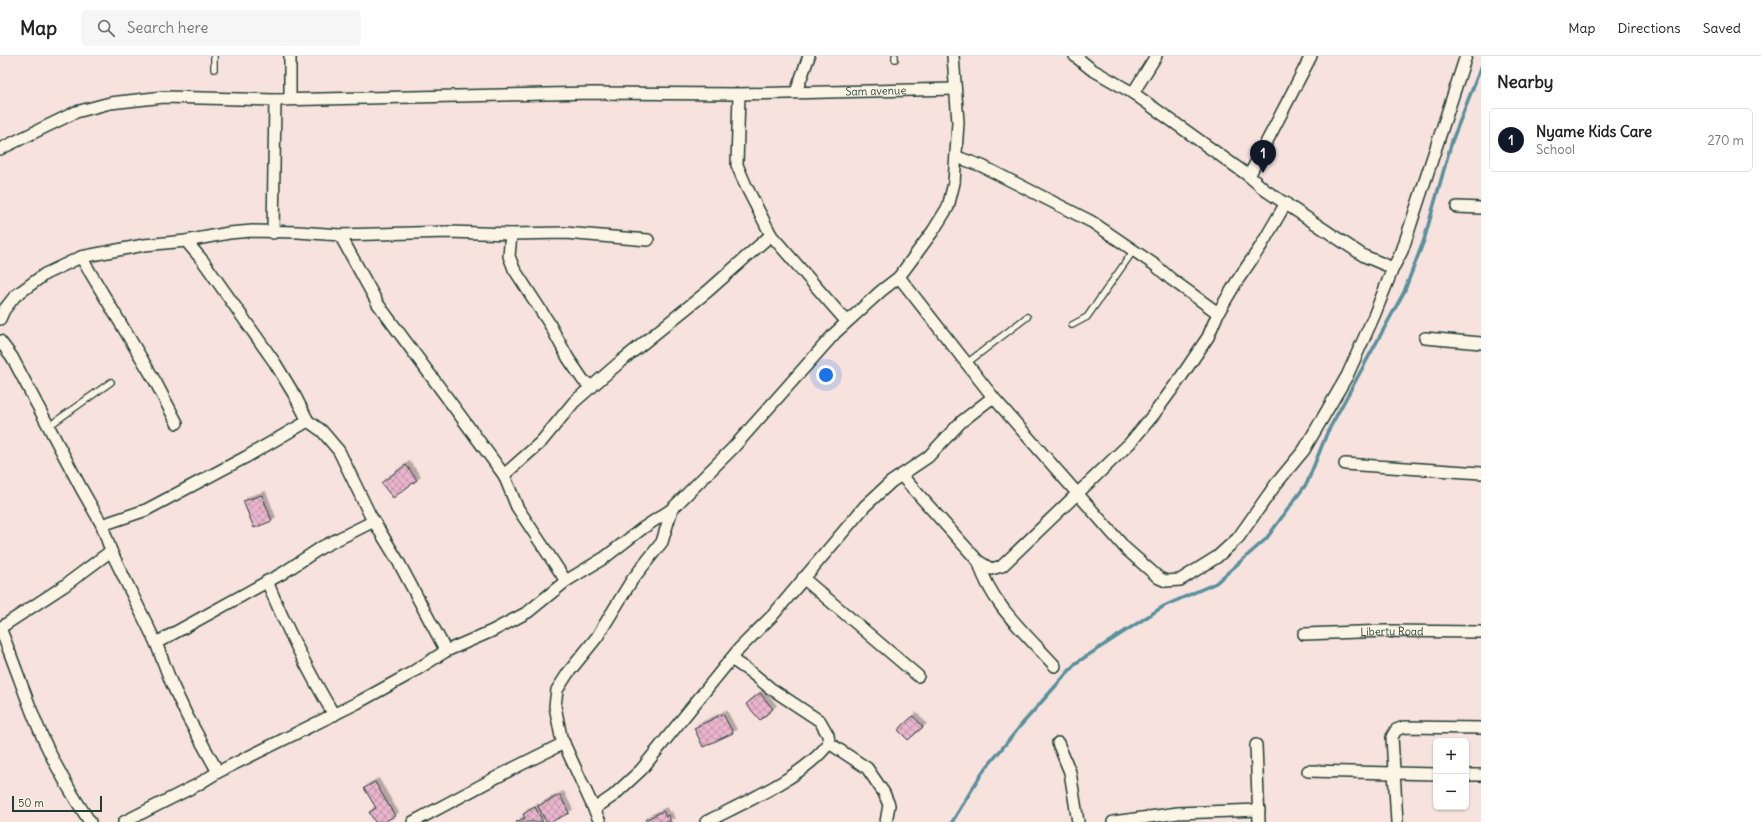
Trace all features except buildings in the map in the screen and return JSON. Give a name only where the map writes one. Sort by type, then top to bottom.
[{"type":"street","points":[[290,56],[290,99]]},
{"type":"street","points":[[796,92],[809,56]]},
{"type":"street","points":[[124,822],[197,785],[218,772],[334,715],[408,675],[446,650],[492,631],[528,612],[566,581],[604,558],[643,528],[672,509],[734,448],[846,321],[880,291],[899,277],[948,207],[954,184],[957,157],[958,122],[953,56]]},
{"type":"street","points":[[1074,56],[1133,93],[1249,176],[1266,190],[1364,256],[1393,268]]},
{"type":"street","points":[[1133,93],[1156,56]]},
{"type":"street","points":[[1249,176],[1311,56]]},
{"type":"street","points":[[899,277],[992,397],[1126,549],[1160,578],[1166,581],[1180,580],[1217,558],[1238,538],[1276,484],[1304,450],[1347,376],[1374,316],[1393,268],[1402,251],[1466,56]]},
{"type":"street","name":"Sam avenue","points":[[0,149],[76,112],[110,103],[164,97],[275,100],[592,94],[739,94],[955,89]]},
{"type":"street","points":[[739,94],[736,165],[772,235],[846,321]]},
{"type":"street","points":[[273,233],[275,100]]},
{"type":"street","points":[[957,157],[989,169],[1092,222],[1155,265],[1171,279],[1218,313]]},
{"type":"street","points":[[901,475],[979,562],[991,569],[1002,566],[1130,443],[1154,414],[1208,337],[1218,313],[1237,280],[1261,246],[1286,203]]},
{"type":"street","points":[[1458,207],[1481,208]]},
{"type":"street","points":[[0,319],[4,310],[21,292],[45,274],[81,257],[229,233],[252,231],[340,235],[449,232],[511,234],[566,232],[648,240]]},
{"type":"street","points":[[511,234],[509,256],[514,270],[549,323],[568,358],[583,380],[592,386]]},
{"type":"street","points":[[340,235],[378,304],[504,475],[517,507],[535,537],[566,581]]},
{"type":"street","points":[[504,475],[541,442],[574,402],[652,335],[708,291],[772,235]]},
{"type":"street","points":[[186,241],[204,262],[275,363],[308,421],[322,431],[339,451],[374,520],[446,650]]},
{"type":"street","points":[[81,257],[154,381],[176,422]]},
{"type":"street","points":[[1425,338],[1481,343]]},
{"type":"street","points":[[0,341],[12,357],[102,525],[111,551],[156,643],[184,709],[218,772]]},
{"type":"street","points":[[594,809],[613,796],[641,770],[731,659],[772,615],[865,506],[901,475],[928,456],[961,422],[992,397]]},
{"type":"street","points":[[102,525],[146,510],[246,457],[308,421]]},
{"type":"street","points":[[1345,464],[1481,473]]},
{"type":"street","points":[[600,822],[561,737],[555,706],[557,690],[568,672],[598,637],[632,580],[662,542],[672,509]]},
{"type":"street","points":[[156,643],[267,582],[322,547],[374,520]]},
{"type":"street","points":[[90,822],[61,774],[34,718],[15,663],[0,628],[64,586],[111,551]]},
{"type":"street","points":[[979,562],[988,588],[1013,619],[1055,666]]},
{"type":"street","points":[[804,578],[918,676]]},
{"type":"street","points":[[267,582],[286,628],[311,676],[334,715]]},
{"type":"street","name":"Liberty Road","points":[[1304,634],[1386,631],[1481,632]]},
{"type":"street","points":[[731,659],[752,673],[770,688],[820,721],[828,735],[830,744],[867,768],[884,793],[889,805],[886,822]]},
{"type":"street","points":[[1397,822],[1392,737],[1396,730],[1404,727],[1481,728]]},
{"type":"street","points":[[413,822],[564,743]]},
{"type":"street","points":[[1058,743],[1070,772],[1078,822]]},
{"type":"street","points":[[706,822],[773,787],[798,772],[825,750],[830,744]]},
{"type":"street","points":[[1256,745],[1259,822]]},
{"type":"street","points":[[1308,771],[1433,774]]},
{"type":"street","points":[[1469,775],[1481,775]]},
{"type":"street","points":[[1113,822],[1178,813],[1259,810]]},
{"type":"lane","points":[[214,56],[214,69]]},
{"type":"lane","points":[[1072,325],[1087,317],[1134,250]]},
{"type":"lane","points":[[967,364],[1027,317]]},
{"type":"lane","points":[[48,426],[110,382]]},
{"type":"waterway","points":[[952,822],[982,773],[1022,724],[1076,663],[1164,606],[1216,583],[1266,539],[1307,483],[1327,433],[1404,292],[1424,240],[1452,141],[1481,67]]},
{"type":"place","name":"Nyame Kids Care","points":[[1263,173]]}]
